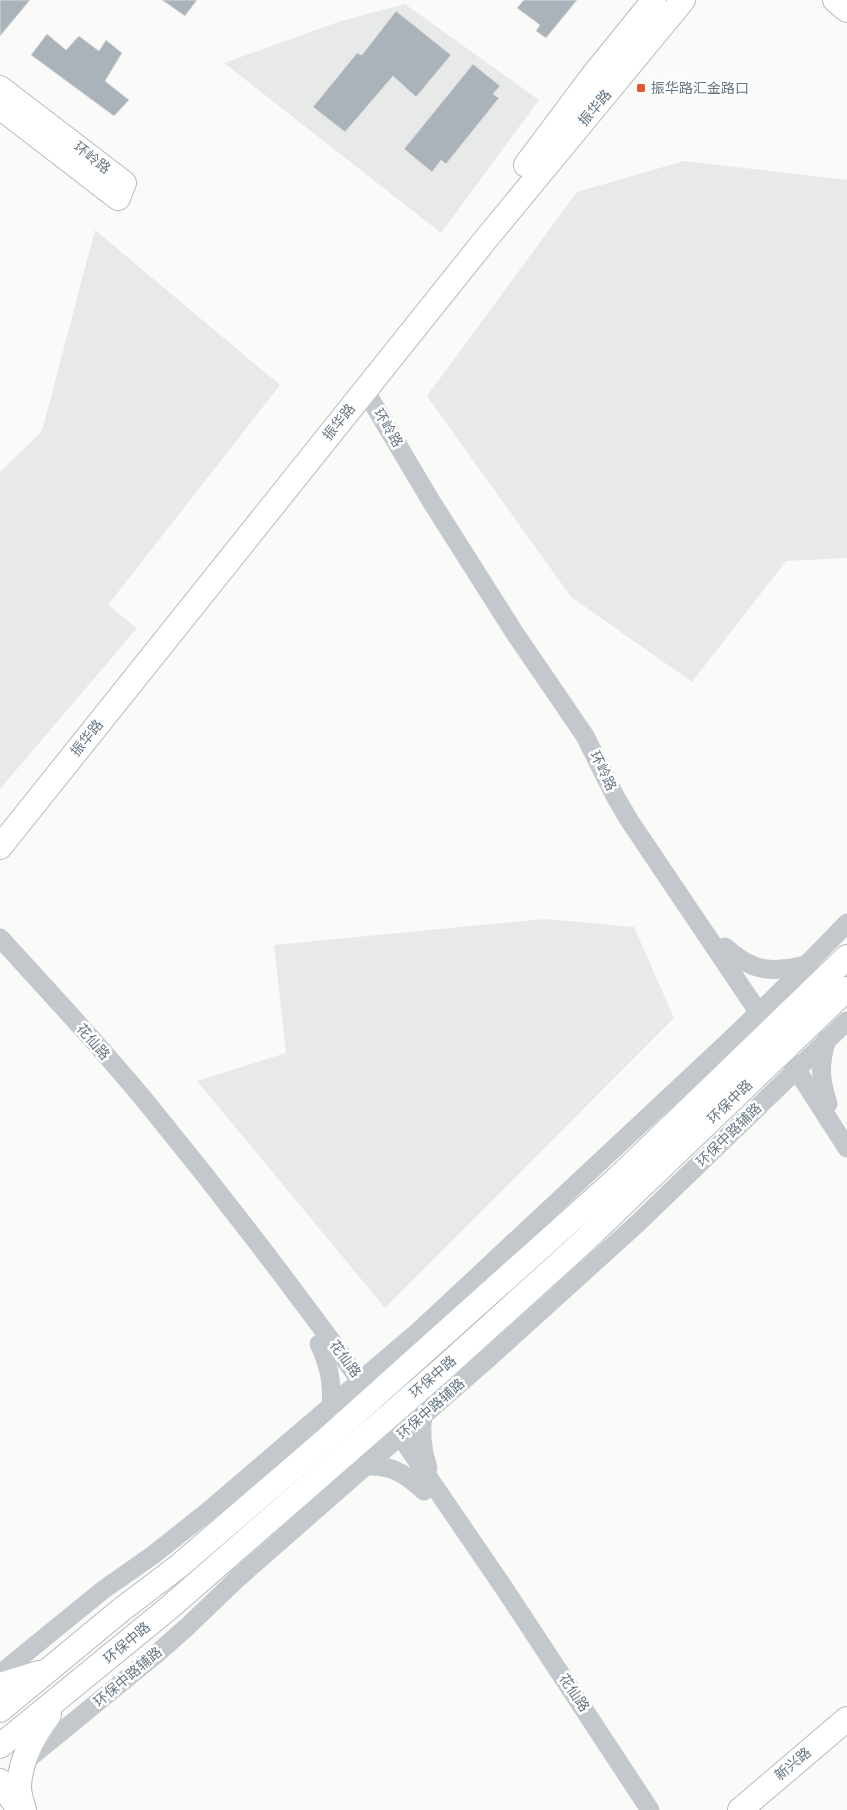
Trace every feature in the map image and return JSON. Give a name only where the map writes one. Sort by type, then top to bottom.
[{"type":"main road","name":"振华路","points":[[0,821],[549,137],[591,78],[654,0]]},
{"type":"main road","name":"振华路","points":[[0,847],[367,387],[683,0]]},
{"type":"main road","points":[[834,0],[847,10]]},
{"type":"main road","name":"环岭路","points":[[0,88],[124,183],[118,198],[0,107]]},
{"type":"main road","name":"环保中路","points":[[0,1746],[170,1607],[311,1484],[389,1431],[435,1376],[582,1242],[741,1076],[774,1028],[847,957]]},
{"type":"main road","name":"环保中路","points":[[774,1028],[847,989]]},
{"type":"main road","name":"环保中路","points":[[0,1710],[121,1610],[180,1566],[308,1456],[362,1394],[434,1344],[619,1177],[741,1076]]},
{"type":"main road","points":[[0,1685],[39,1673],[58,1663]]},
{"type":"main road","points":[[24,1810],[19,1788],[23,1763],[28,1748],[40,1727],[72,1688]]},
{"type":"main road","name":"新兴路","points":[[740,1810],[847,1719]]},
{"type":"main road","name":"新兴路","points":[[764,1810],[847,1740]]},
{"type":"main road","points":[[0,1781],[20,1810]]},
{"type":"street","name":"环岭路","points":[[367,387],[548,672],[591,731],[634,815],[725,947],[774,1028],[796,1071],[847,1133]]},
{"type":"street","name":"环岭路","points":[[367,387],[431,501],[508,624],[585,736],[629,820],[729,968],[774,1028]]},
{"type":"street","points":[[0,1674],[103,1590],[183,1532],[331,1407],[362,1394],[382,1363],[744,1027],[774,1028],[807,964],[847,923]]},
{"type":"street","name":"花仙路","points":[[0,938],[150,1107],[238,1217],[429,1488],[522,1615],[650,1810]]},
{"type":"street","points":[[725,947],[744,962],[765,970],[781,970],[807,964],[847,949]]},
{"type":"street","name":"花仙路","points":[[0,956],[63,1024],[140,1114],[325,1342]]},
{"type":"street","points":[[729,968],[743,1008],[744,1027],[741,1076],[780,1076],[796,1071]]},
{"type":"street","points":[[821,1100],[821,1067],[827,1041],[847,997]]},
{"type":"street","name":"环保中路辅路","points":[[0,1781],[187,1627],[238,1578],[365,1466],[389,1431],[423,1416],[638,1223],[847,1021]]},
{"type":"street","name":"环岭路","points":[[821,1100],[847,1148]]},
{"type":"street","points":[[325,1342],[355,1358],[382,1363],[401,1362],[434,1344]]},
{"type":"street","points":[[308,1456],[325,1430],[331,1407],[333,1390],[325,1342]]},
{"type":"street","points":[[429,1488],[422,1448],[423,1416],[428,1389],[435,1376]]},
{"type":"street","points":[[311,1484],[344,1471],[365,1466],[381,1466],[398,1470],[429,1488]]},
{"type":"street","name":"花仙路","points":[[429,1488],[496,1598],[635,1810]]},
{"type":"shaded area","points":[[405,4],[539,100],[441,233],[224,63],[341,21]]},
{"type":"shaded area","points":[[684,161],[847,180],[847,558],[786,561],[692,682],[571,597],[427,396],[577,192]]},
{"type":"shaded area","points":[[95,230],[280,385],[108,605],[137,628],[0,789],[0,472],[42,431]]},
{"type":"shaded area","points":[[545,919],[634,927],[674,1018],[385,1308],[197,1081],[286,1053],[274,945]]},
{"type":"building","points":[[0,0],[30,0],[0,36]]},
{"type":"building","points":[[162,0],[197,0],[185,16]]},
{"type":"building","points":[[524,0],[577,0],[546,38],[536,31],[540,25],[517,8]]},
{"type":"building","points":[[396,11],[451,55],[416,97],[393,76],[345,132],[313,107],[357,53],[362,55]]},
{"type":"building","points":[[47,34],[66,50],[79,36],[99,51],[106,40],[122,53],[105,81],[129,100],[114,116],[31,55]]},
{"type":"building","points":[[473,64],[500,86],[493,94],[499,98],[446,164],[441,160],[432,172],[404,149]]},
{"type":"place","name":"振华路汇金路口","points":[[641,88]]}]
